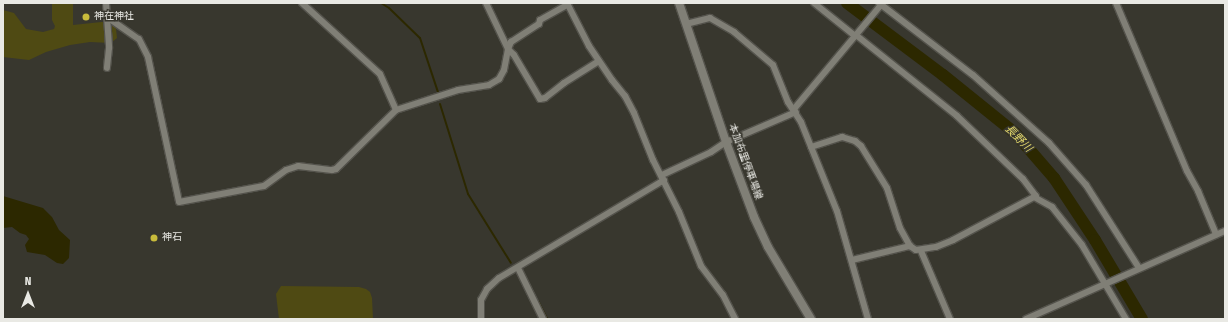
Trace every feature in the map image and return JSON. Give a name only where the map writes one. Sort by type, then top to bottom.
[{"type":"main road","name":"本加布里停車場線","points":[[679,3],[726,142],[754,216],[768,247],[811,319]]},
{"type":"street","points":[[106,3],[109,48],[107,68]]},
{"type":"street","points":[[302,3],[380,74],[396,110]]},
{"type":"street","points":[[486,3],[508,49],[514,55],[540,99],[545,98],[599,61]]},
{"type":"street","points":[[814,3],[856,34],[957,116],[1023,179],[1036,196],[1034,197]]},
{"type":"street","points":[[1116,3],[1187,171],[1198,191],[1216,234]]},
{"type":"street","points":[[107,17],[139,39],[148,57],[179,202],[264,186],[286,170],[298,166],[332,170],[336,169],[396,110],[458,90],[489,85],[499,80],[504,70],[508,49],[511,42],[539,24],[540,20],[567,4],[589,46],[625,96],[680,212],[701,266],[723,294],[734,319]]},
{"type":"street","points":[[481,319],[481,300],[487,289],[498,278],[518,268],[663,178],[711,152],[726,142],[795,111],[879,4],[973,75],[1049,143],[1086,185],[1139,268]]},
{"type":"street","points":[[686,24],[710,18],[734,32],[773,65],[788,102],[795,111],[811,147],[837,211],[868,319]]},
{"type":"street","points":[[811,147],[842,137],[855,141],[861,146],[887,188],[900,228],[910,246],[913,249],[921,251],[953,240],[1034,197]]},
{"type":"street","points":[[1034,197],[1052,207],[1082,245],[1126,319]]},
{"type":"street","points":[[1026,319],[1225,231]]},
{"type":"street","points":[[852,260],[910,246]]},
{"type":"street","points":[[921,251],[950,319]]},
{"type":"street","points":[[518,268],[543,319]]},
{"type":"shaded area","points":[[52,3],[73,3],[73,25],[111,21],[116,29],[117,38],[111,43],[90,42],[70,45],[46,52],[29,60],[3,57],[3,10],[14,13],[26,29],[43,32],[54,29],[55,26],[52,20]]},
{"type":"shaded area","points":[[3,196],[43,208],[52,217],[59,230],[70,240],[69,258],[63,264],[57,263],[45,255],[27,252],[25,245],[29,239],[26,235],[20,233],[12,227],[3,228]]},
{"type":"shaded area","points":[[281,286],[359,287],[366,289],[370,292],[372,298],[373,319],[279,319],[276,294]]},
{"type":"waterway","points":[[381,3],[389,8],[420,38],[438,92]]},
{"type":"waterway","name":"長野川","points":[[847,3],[943,75],[1015,133],[1054,178],[1095,240],[1142,319]]},
{"type":"waterway","points":[[440,104],[468,194],[511,263]]},
{"type":"waterway","points":[[538,301],[547,319]]},
{"type":"place","name":"神在神社","points":[[86,17]]},
{"type":"place","name":"神石","points":[[154,238]]}]
